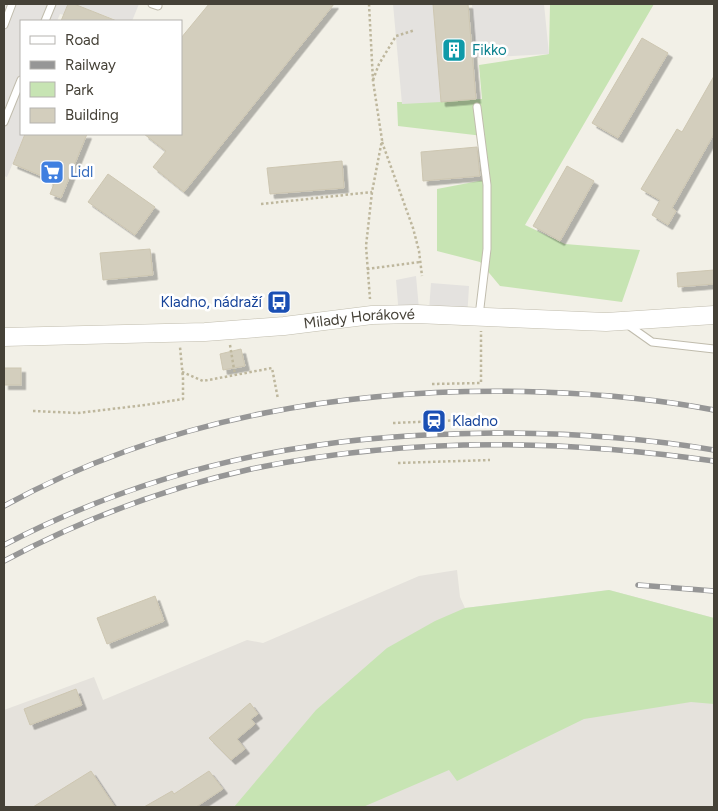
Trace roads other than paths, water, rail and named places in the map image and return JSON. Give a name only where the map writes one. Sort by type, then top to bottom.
[{"type":"street","name":"Milady Horákové","points":[[4,337],[205,332],[284,326],[372,315],[416,314],[480,324],[606,322],[714,315]]},
{"type":"lane","points":[[4,25],[12,4]]},
{"type":"lane","points":[[45,20],[52,4]]},
{"type":"lane","points":[[152,4],[158,6],[158,4]]},
{"type":"lane","points":[[4,122],[20,82]]},
{"type":"lane","points":[[477,107],[486,185],[486,249],[480,324]]},
{"type":"lane","points":[[623,321],[652,342],[714,348]]},
{"type":"railway","points":[[4,506],[67,475],[131,449],[197,429],[265,413],[333,402],[402,395],[472,391],[541,392],[628,398],[714,410]]},
{"type":"railway","points":[[4,545],[79,510],[157,482],[238,460],[341,442],[430,435],[523,433],[633,439],[714,450]]},
{"type":"railway","points":[[4,561],[63,532],[156,496],[251,469],[308,459],[366,451],[424,447],[540,445],[598,448],[714,461]]},
{"type":"railway","points":[[638,585],[714,591]]},
{"type":"place","name":"Fikko","points":[[454,50]]},
{"type":"place","name":"Lidl","points":[[52,172]]},
{"type":"place","name":"Kladno, nádraží","points":[[279,302]]},
{"type":"place","name":"Kladno","points":[[434,421]]}]
